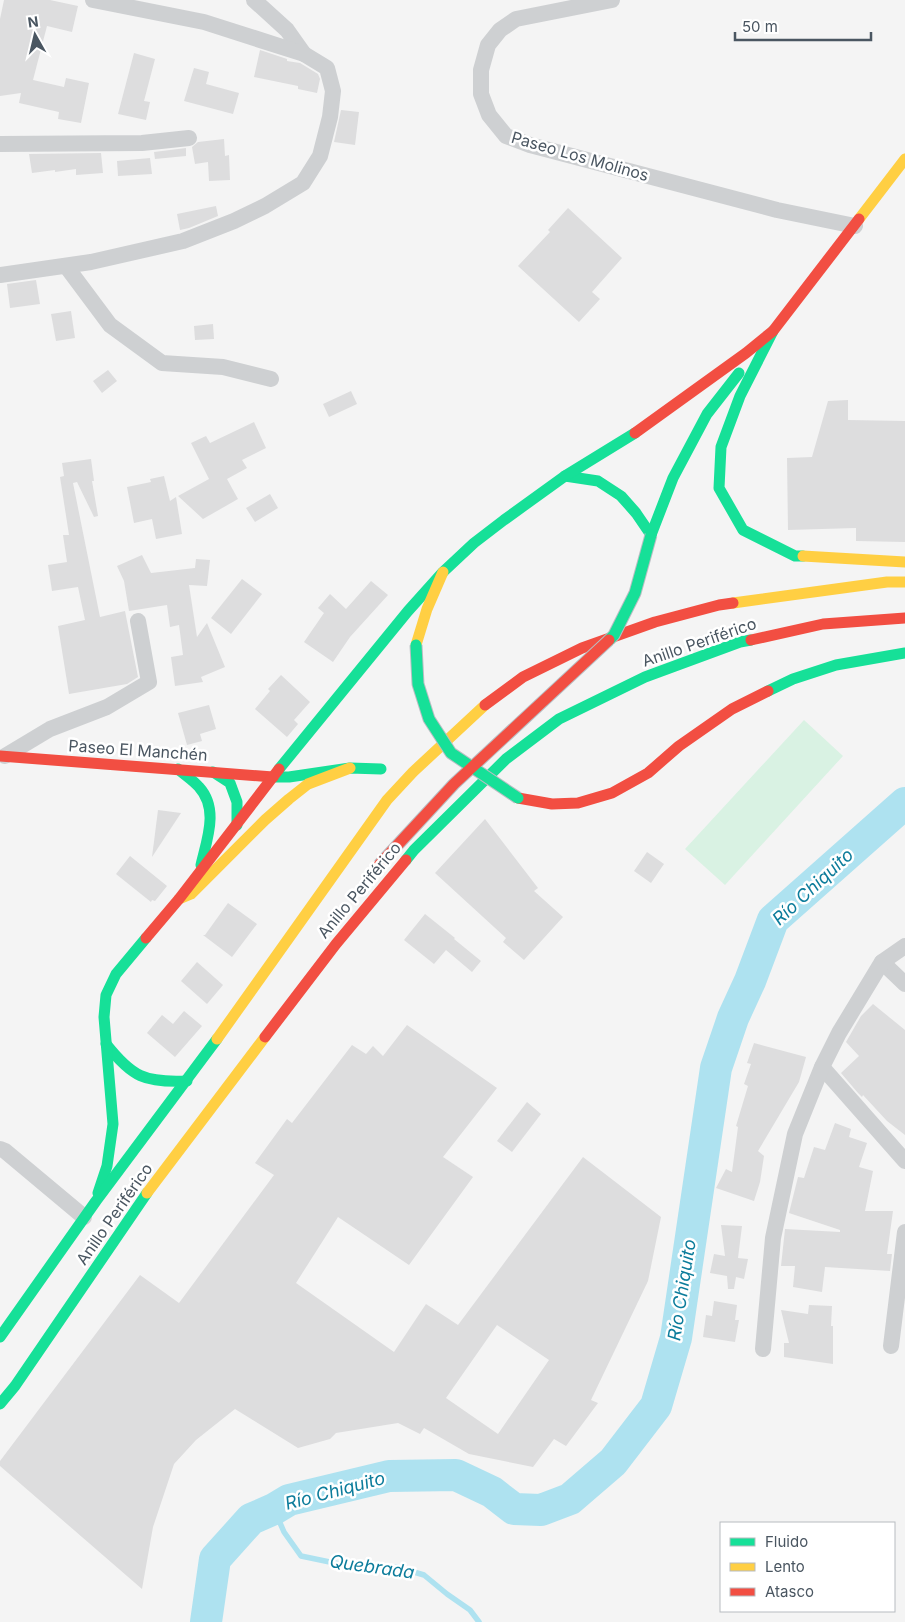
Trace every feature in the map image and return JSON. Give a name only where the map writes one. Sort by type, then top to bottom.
[{"type":"main road","points":[[377,869],[454,784],[614,635],[634,593],[651,535],[673,478],[707,414],[855,226],[905,159]]},
{"type":"main road","points":[[96,1201],[107,1166],[113,1124],[104,1017],[106,995],[116,974],[179,899],[273,776],[408,611],[443,572],[482,537],[565,476],[642,428],[738,359],[773,331]]},
{"type":"main road","points":[[773,331],[740,396],[721,447],[719,488],[742,530],[794,556],[905,562]]},
{"type":"main road","points":[[565,476],[598,481],[621,496],[636,513],[651,535]]},
{"type":"main road","points":[[443,572],[427,609],[416,645],[418,684],[429,719],[451,753],[518,798],[552,804],[578,803],[612,793],[648,773],[679,746],[732,709],[793,679],[836,665],[905,653]]},
{"type":"main road","name":"Anillo Periférico","points":[[0,1337],[84,1217],[241,1008],[387,800],[413,772],[478,710],[523,677],[582,648],[655,622],[719,605],[887,582],[905,582]]},
{"type":"main road","name":"Anillo Periférico","points":[[0,1404],[16,1386],[145,1195],[358,915],[414,850],[491,772],[559,719],[645,677],[740,642],[823,624],[905,618]]},
{"type":"main road","name":"Paseo El Manchén","points":[[2,756],[289,777],[350,768]]},
{"type":"main road","points":[[179,899],[191,894],[265,820],[308,784],[350,768],[381,769]]},
{"type":"main road","points":[[178,770],[200,788],[211,810],[210,827],[200,872]]},
{"type":"main road","points":[[213,772],[230,782],[237,802],[237,825]]},
{"type":"main road","points":[[292,1000],[336,926]]},
{"type":"main road","points":[[106,1044],[126,1067],[137,1075],[163,1083],[186,1082]]},
{"type":"street","points":[[0,275],[91,262],[182,241],[234,221],[303,183],[320,156],[330,117],[332,91],[327,68],[304,54],[204,22],[93,0]]},
{"type":"street","points":[[254,0],[287,30],[304,54]]},
{"type":"street","name":"Paseo Los Molinos","points":[[612,0],[516,20],[500,30],[488,46],[481,70],[481,94],[489,115],[506,136],[530,145],[777,210],[855,226]]},
{"type":"street","points":[[0,144],[142,143],[189,138]]},
{"type":"street","points":[[66,266],[110,325],[162,362],[223,367],[271,379]]},
{"type":"street","points":[[2,756],[50,729],[107,707],[149,682],[138,621]]},
{"type":"street","points":[[763,1349],[773,1238],[795,1134],[822,1067],[839,1033],[882,962],[905,946]]},
{"type":"street","points":[[882,962],[905,984]]},
{"type":"street","points":[[822,1067],[905,1161]]},
{"type":"street","points":[[0,1149],[5,1151],[84,1217]]},
{"type":"street","points":[[891,1346],[905,1232]]},
{"type":"green space","points":[[804,720],[843,756],[725,885],[685,849]]},
{"type":"building","points":[[4,0],[50,0],[78,6],[72,32],[47,26],[33,80],[64,87],[66,78],[89,83],[81,123],[58,119],[59,112],[19,103],[21,93],[0,96],[0,19]]},
{"type":"building","points":[[260,50],[287,59],[287,61],[300,63],[318,74],[320,79],[317,93],[298,89],[298,86],[254,77]]},
{"type":"building","points":[[134,53],[155,59],[144,101],[150,102],[146,120],[118,114]]},
{"type":"building","points":[[194,68],[209,72],[206,84],[239,93],[233,114],[184,101]]},
{"type":"building","points":[[341,110],[359,112],[355,145],[334,142]]},
{"type":"building","points":[[224,139],[225,156],[229,155],[230,180],[209,181],[208,162],[195,164],[192,147],[198,142]]},
{"type":"building","points":[[186,148],[186,156],[155,159],[154,152]]},
{"type":"building","points":[[101,153],[103,173],[76,175],[76,169],[32,173],[29,154]]},
{"type":"building","points":[[150,158],[152,174],[118,176],[117,161]]},
{"type":"building","points":[[216,206],[218,216],[180,230],[177,214]]},
{"type":"building","points":[[568,208],[622,258],[592,292],[600,299],[579,322],[518,266],[550,232],[548,230]]},
{"type":"building","points":[[36,280],[40,304],[10,308],[7,284]]},
{"type":"building","points":[[71,311],[75,338],[56,341],[51,314]]},
{"type":"building","points":[[213,324],[214,339],[195,340],[194,326]]},
{"type":"building","points":[[108,370],[117,381],[102,393],[93,381]]},
{"type":"building","points":[[351,391],[357,404],[329,417],[323,404]]},
{"type":"building","points":[[848,400],[848,420],[905,421],[905,542],[856,541],[856,528],[788,530],[787,458],[812,457],[828,401]]},
{"type":"building","points":[[254,422],[266,448],[242,460],[247,468],[227,479],[238,499],[203,519],[178,496],[209,479],[191,443],[206,436],[210,443]]},
{"type":"building","points":[[91,459],[94,481],[92,481],[98,516],[94,517],[77,482],[73,483],[100,617],[125,611],[138,677],[127,684],[69,694],[58,626],[85,620],[78,587],[52,591],[48,565],[67,562],[63,535],[69,535],[60,477],[64,476],[62,463]]},
{"type":"building","points":[[164,476],[170,501],[176,497],[182,534],[156,539],[152,519],[134,523],[127,487],[151,482],[150,479]]},
{"type":"building","points":[[270,494],[278,508],[255,522],[246,508]]},
{"type":"building","points":[[142,555],[151,573],[195,568],[196,559],[210,560],[207,586],[189,585],[197,637],[207,623],[225,667],[201,677],[203,682],[175,686],[171,657],[183,655],[179,625],[170,627],[167,605],[129,611],[124,581],[117,566]]},
{"type":"building","points":[[242,579],[262,594],[231,634],[211,618]]},
{"type":"building","points":[[371,581],[388,595],[350,637],[333,662],[304,642],[324,613],[318,608],[330,594],[346,609]]},
{"type":"building","points":[[281,675],[310,702],[294,720],[298,724],[287,737],[255,709],[270,691],[268,689]]},
{"type":"building","points":[[209,705],[216,729],[200,734],[202,741],[187,745],[178,713]]},
{"type":"building","points":[[158,810],[181,813],[152,857]]},
{"type":"building","points":[[485,819],[538,888],[534,891],[563,917],[524,960],[503,942],[506,938],[435,873]]},
{"type":"building","points":[[647,852],[664,864],[651,883],[634,871]]},
{"type":"building","points":[[130,856],[167,886],[155,901],[152,900],[151,902],[116,874]]},
{"type":"building","points":[[228,903],[257,924],[232,957],[203,935],[205,935]]},
{"type":"building","points":[[425,914],[481,961],[472,972],[446,950],[434,964],[404,940]]},
{"type":"building","points":[[197,962],[223,985],[207,1004],[181,981]]},
{"type":"building","points":[[873,1004],[905,1030],[905,1135],[887,1121],[863,1095],[862,1097],[841,1073],[859,1056],[846,1042],[861,1016]]},
{"type":"building","points":[[184,1011],[202,1026],[175,1057],[147,1033],[162,1015],[173,1024]]},
{"type":"building","points":[[407,1025],[497,1088],[443,1157],[473,1177],[409,1265],[338,1217],[296,1283],[394,1352],[426,1304],[458,1325],[583,1157],[661,1217],[648,1281],[591,1400],[598,1403],[566,1446],[554,1439],[533,1467],[469,1454],[424,1428],[420,1434],[398,1423],[336,1433],[330,1439],[298,1448],[235,1409],[196,1440],[174,1464],[153,1527],[142,1589],[0,1466],[0,1461],[140,1275],[179,1303],[274,1175],[255,1163],[287,1119],[292,1123],[352,1045],[366,1054],[373,1046],[383,1056]],"holes":[[[497,1325],[549,1360],[498,1434],[446,1398]]]},
{"type":"building","points":[[754,1043],[806,1057],[799,1082],[758,1151],[764,1156],[760,1182],[754,1201],[716,1188],[726,1169],[732,1172],[738,1127],[736,1126],[748,1086],[744,1084],[751,1064],[747,1063]]},
{"type":"building","points":[[527,1102],[541,1114],[512,1152],[497,1141]]},
{"type":"building","points":[[835,1123],[851,1129],[849,1137],[867,1143],[859,1167],[873,1171],[865,1211],[893,1211],[887,1254],[892,1254],[890,1271],[825,1267],[822,1292],[793,1287],[795,1266],[781,1266],[785,1229],[840,1232],[840,1230],[789,1213],[798,1177],[804,1178],[814,1147],[825,1150]]},
{"type":"building","points":[[721,1225],[742,1226],[738,1258],[748,1259],[744,1279],[736,1277],[734,1289],[728,1289],[727,1276],[710,1273],[714,1254],[725,1256]]},
{"type":"building","points":[[714,1301],[737,1305],[735,1320],[739,1320],[735,1342],[703,1337],[706,1315],[712,1316]]},
{"type":"building","points":[[809,1305],[832,1306],[833,1364],[784,1357],[784,1343],[789,1343],[781,1310],[808,1314]]},
{"type":"waterway","name":"Río Chiquito","points":[[206,1622],[215,1559],[251,1519],[289,1500],[389,1476],[456,1475],[492,1492],[514,1509],[541,1510],[570,1499],[613,1462],[656,1406],[676,1338],[716,1068],[733,1018],[750,981],[773,920],[905,803]]},
{"type":"waterway","name":"Quebrada","points":[[274,1509],[284,1532],[301,1556],[368,1570],[397,1567],[424,1575],[470,1610],[479,1622]]},
{"type":"traffic: fast","points":[[773,331],[740,396],[721,447],[719,488],[743,530],[795,556],[803,556]]},
{"type":"traffic: fast","points":[[651,535],[673,478],[707,414],[739,373]]},
{"type":"traffic: fast","points":[[279,769],[408,611],[443,572],[474,543],[504,520],[565,476],[635,433]]},
{"type":"traffic: fast","points":[[565,476],[598,481],[621,496],[636,513],[651,535]]},
{"type":"traffic: fast","points":[[609,640],[614,635],[635,593],[651,535]]},
{"type":"traffic: fast","points":[[406,860],[506,759],[559,719],[645,677],[740,642],[751,640]]},
{"type":"traffic: fast","points":[[416,645],[418,684],[429,719],[451,753],[518,798]]},
{"type":"traffic: fast","points":[[768,691],[793,679],[836,665],[905,653]]},
{"type":"traffic: fast","points":[[273,777],[289,777],[350,768],[381,769]]},
{"type":"traffic: fast","points":[[178,769],[199,787],[209,805],[210,824],[201,865]]},
{"type":"traffic: fast","points":[[213,772],[230,783],[237,802],[237,825]]},
{"type":"traffic: fast","points":[[98,1193],[107,1166],[113,1124],[104,1017],[106,995],[116,974],[146,938]]},
{"type":"traffic: fast","points":[[0,1337],[96,1201],[217,1039]]},
{"type":"traffic: fast","points":[[106,1044],[124,1064],[140,1076],[160,1081],[187,1081]]},
{"type":"traffic: fast","points":[[0,1404],[15,1386],[147,1193]]},
{"type":"traffic: slow","points":[[859,219],[905,159]]},
{"type":"traffic: slow","points":[[803,556],[905,562]]},
{"type":"traffic: slow","points":[[416,645],[427,609],[443,572]]},
{"type":"traffic: slow","points":[[733,603],[887,582],[905,582]]},
{"type":"traffic: slow","points":[[217,1039],[387,800],[413,772],[485,705]]},
{"type":"traffic: slow","points":[[179,899],[191,894],[265,820],[308,784],[350,768]]},
{"type":"traffic: slow","points":[[147,1193],[265,1037]]},
{"type":"traffic: jam","points":[[635,433],[746,353],[773,331],[859,219]]},
{"type":"traffic: jam","points":[[485,705],[523,677],[582,648],[655,622],[733,603]]},
{"type":"traffic: jam","points":[[751,640],[823,624],[905,618]]},
{"type":"traffic: jam","points":[[379,865],[454,784],[609,640]]},
{"type":"traffic: jam","points":[[518,798],[552,804],[578,803],[612,793],[648,773],[679,746],[732,709],[768,691]]},
{"type":"traffic: jam","points":[[0,756],[273,777]]},
{"type":"traffic: jam","points":[[146,938],[179,899],[279,769]]},
{"type":"traffic: jam","points":[[265,1037],[336,944],[406,860]]}]
